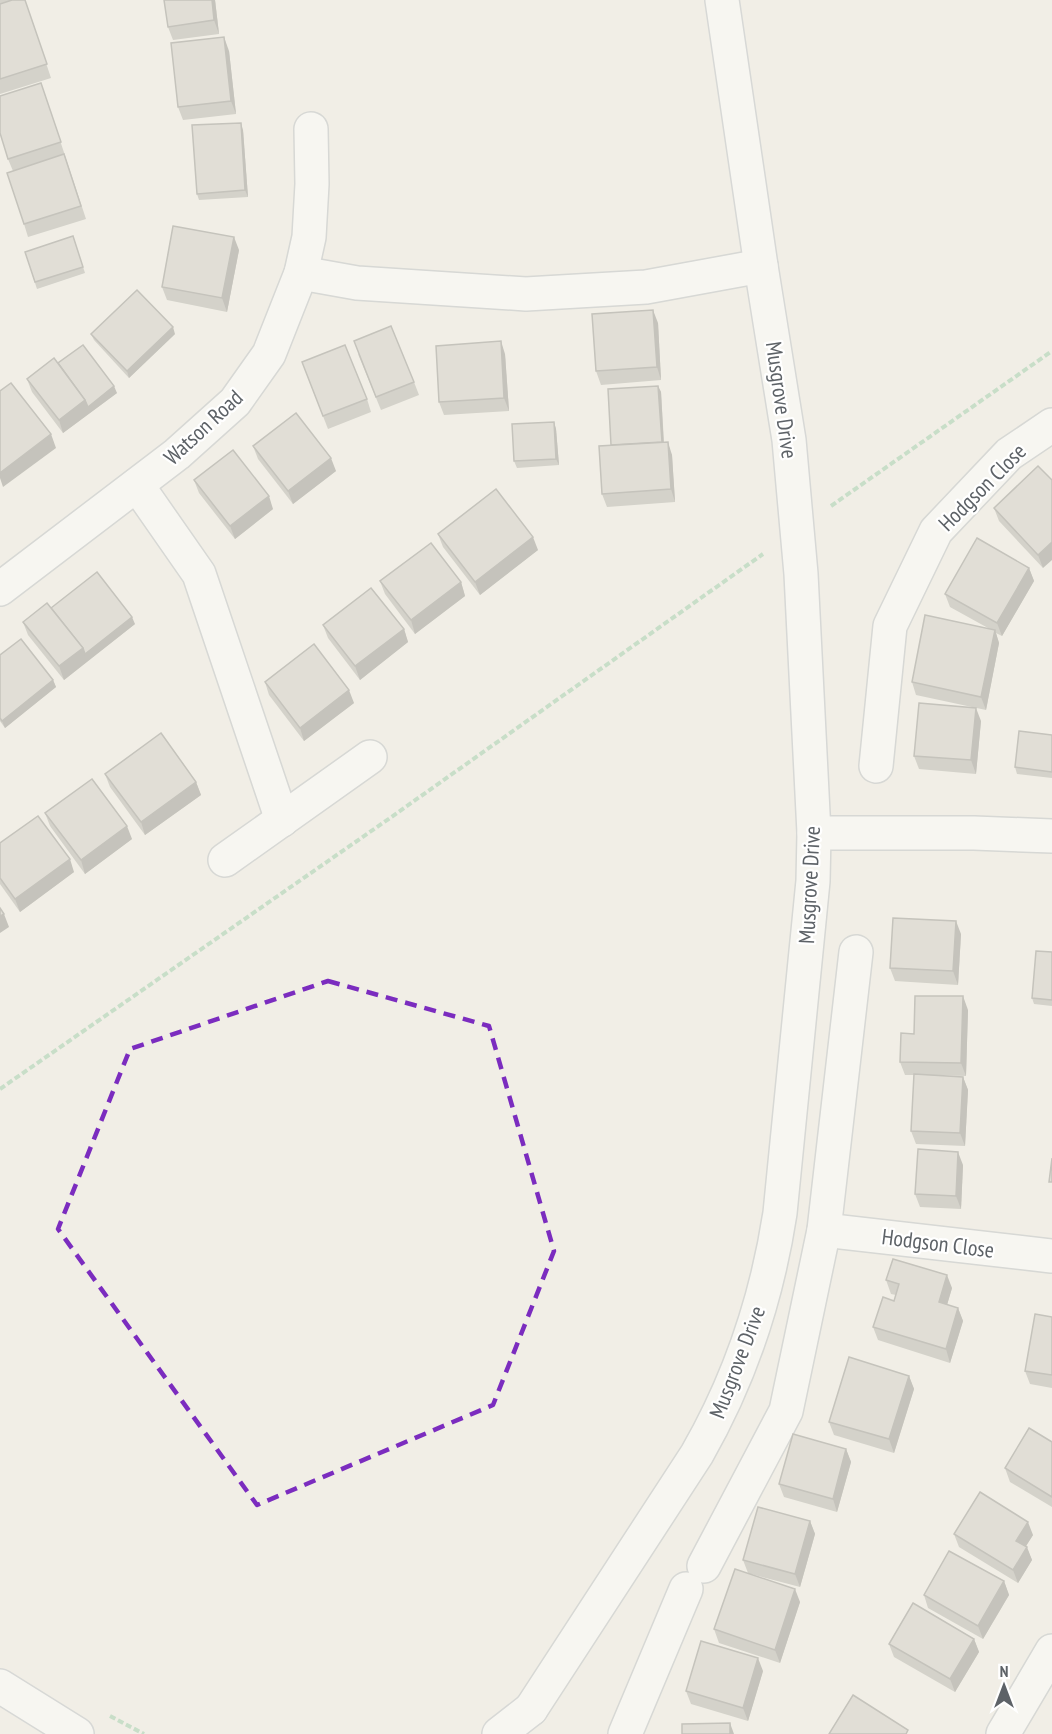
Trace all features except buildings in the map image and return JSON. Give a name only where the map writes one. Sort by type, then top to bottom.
[{"type":"street","name":"Musgrove Drive","points":[[499,1734],[527,1721],[711,1429],[744,1357],[757,1317],[775,1246],[780,1213],[813,881],[814,833],[808,700],[788,430],[761,266],[722,0]]},
{"type":"street","name":"Watson Road","points":[[0,589],[177,454],[235,402],[268,354],[301,273],[309,237],[312,184],[311,129]]},
{"type":"street","points":[[301,273],[357,283],[526,294],[646,287],[761,266]]},
{"type":"street","name":"Hodgson Close","points":[[876,766],[890,626],[936,531],[1009,454],[1052,425]]},
{"type":"street","points":[[137,485],[199,574],[282,820]]},
{"type":"street","points":[[225,860],[370,757]]},
{"type":"street","points":[[814,833],[974,833],[1052,836]]},
{"type":"street","points":[[625,1734],[695,1577],[786,1410],[824,1230],[856,952]]},
{"type":"street","name":"Hodgson Close","points":[[824,1230],[1052,1256]]},
{"type":"street","points":[[1003,1734],[1052,1651]]},
{"type":"street","points":[[0,1686],[77,1734]]},
{"type":"path","points":[[0,1089],[390,818],[1052,351]]},
{"type":"highlighted area","points":[[328,981],[489,1026],[554,1251],[493,1405],[257,1505],[58,1229],[130,1049]]}]
